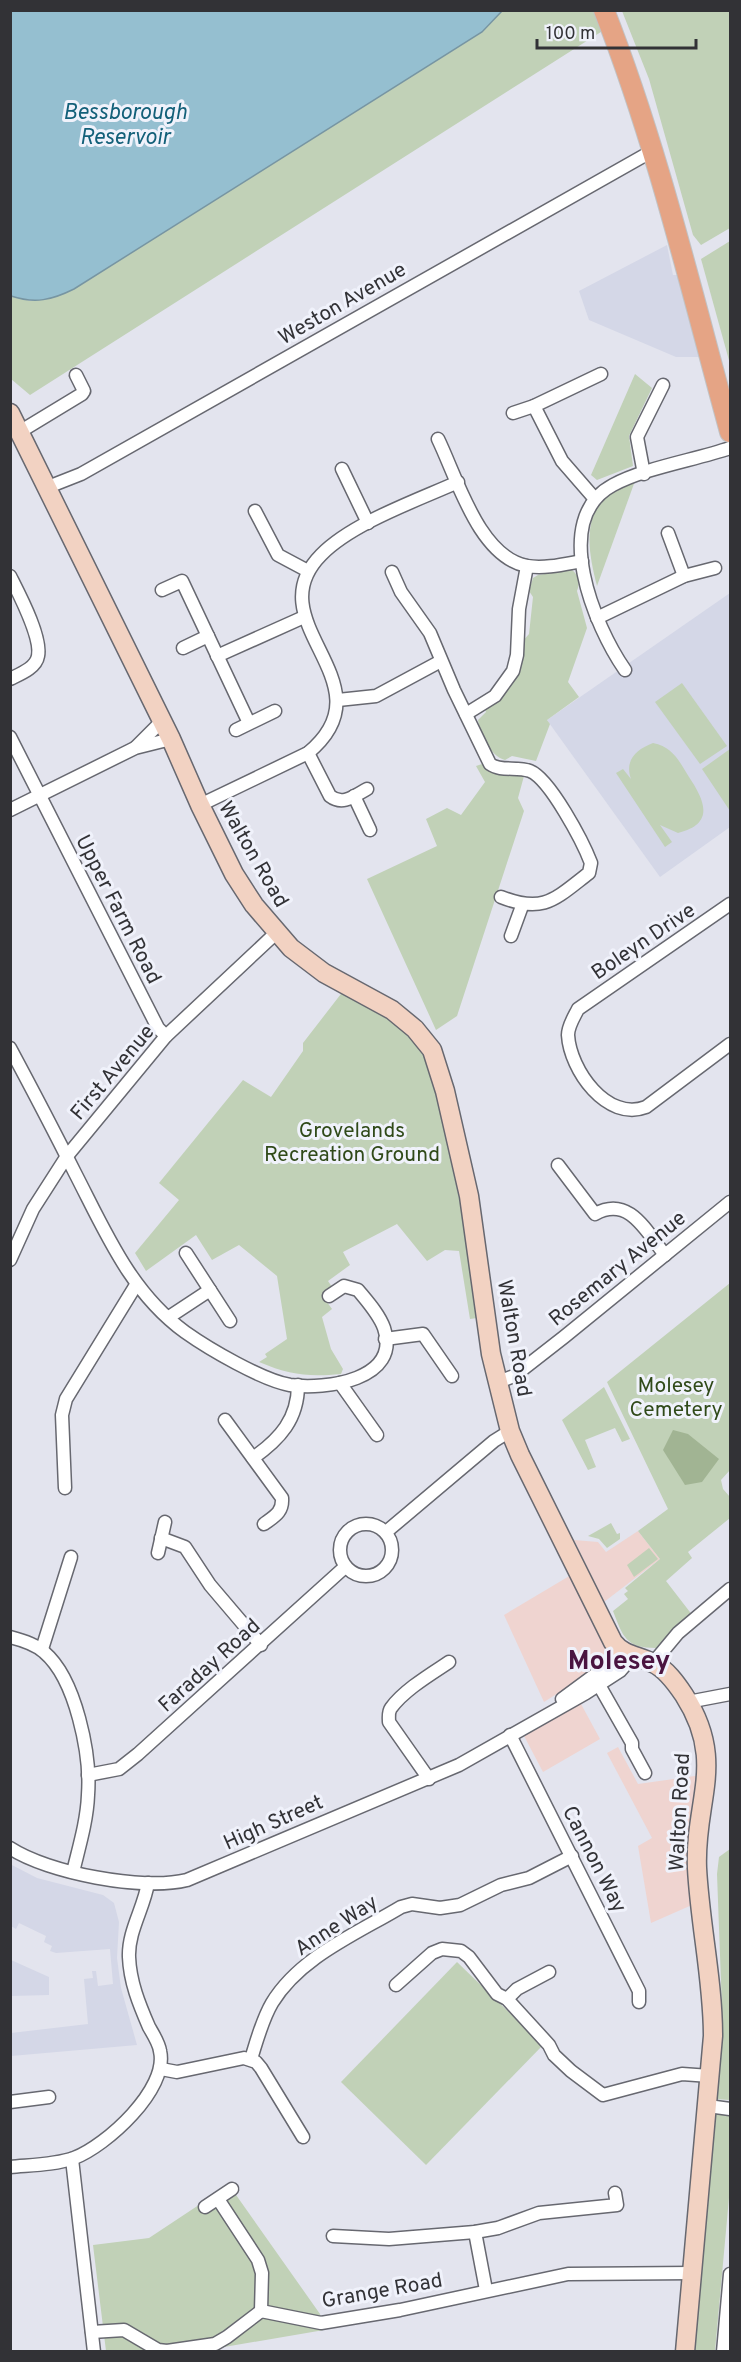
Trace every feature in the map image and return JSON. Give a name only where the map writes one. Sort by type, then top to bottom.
[{"type":"main road","points":[[604,10],[631,78],[654,150],[730,432]]},
{"type":"main road","name":"Walton Road","points":[[10,413],[21,431],[162,720],[234,874],[264,920],[324,973],[399,1015],[432,1050],[445,1091],[469,1196],[486,1328],[510,1431],[601,1620],[625,1652],[653,1663],[672,1678],[691,1708],[706,1747],[708,1766],[697,1863],[713,2011],[708,2106],[685,2352]]},
{"type":"street","name":"Weston Avenue","points":[[48,487],[81,474],[654,150]]},
{"type":"street","points":[[513,413],[534,406],[601,374]]},
{"type":"street","points":[[21,431],[82,394],[84,391],[76,375]]},
{"type":"street","points":[[644,474],[637,437],[663,385]]},
{"type":"street","points":[[534,406],[562,461],[595,499]]},
{"type":"street","points":[[438,439],[488,541],[506,558],[527,566],[582,561]]},
{"type":"street","points":[[625,670],[597,618],[582,561],[582,529],[595,499],[611,486],[730,448]]},
{"type":"street","points":[[342,469],[368,523]]},
{"type":"street","points":[[201,805],[308,753],[328,730],[338,709],[338,700],[334,682],[304,616],[302,594],[309,571],[322,553],[368,523],[458,482]]},
{"type":"street","points":[[255,511],[278,555],[309,571]]},
{"type":"street","points":[[668,533],[684,576]]},
{"type":"street","points":[[466,714],[495,696],[513,671],[517,655],[519,609],[527,566]]},
{"type":"street","points":[[597,618],[684,576],[716,568]]},
{"type":"street","points":[[392,572],[401,592],[430,633],[490,764],[500,768],[527,770],[548,784],[591,863],[589,873],[549,902],[522,906],[501,897]]},
{"type":"street","points":[[10,576],[38,643],[39,657],[32,667],[10,679]]},
{"type":"street","points":[[162,590],[182,581],[249,723]]},
{"type":"street","points":[[217,656],[304,616]]},
{"type":"street","points":[[183,648],[208,636]]},
{"type":"street","points":[[338,700],[376,696],[441,661]]},
{"type":"street","points":[[236,730],[275,711]]},
{"type":"street","points":[[135,748],[162,720]]},
{"type":"street","name":"Upper Farm Road","points":[[10,737],[158,1028],[166,1036]]},
{"type":"street","points":[[10,810],[135,748],[171,739]]},
{"type":"street","points":[[308,753],[330,796],[343,801],[368,789]]},
{"type":"street","points":[[354,796],[370,830]]},
{"type":"street","name":"Boleyn Drive","points":[[730,904],[578,1009],[568,1033],[579,1069],[600,1097],[620,1109],[634,1112],[646,1107],[730,1044]]},
{"type":"street","points":[[511,936],[522,906]]},
{"type":"street","name":"First Avenue","points":[[10,1260],[33,1209],[67,1156],[166,1036],[276,933]]},
{"type":"street","points":[[10,1048],[136,1285],[185,1332],[261,1375],[298,1385],[340,1383],[360,1378],[378,1365],[386,1349],[384,1329],[358,1290],[345,1286],[329,1296]]},
{"type":"street","points":[[558,1165],[595,1214],[614,1208],[631,1212],[665,1255]]},
{"type":"street","name":"Rosemary Avenue","points":[[498,1382],[509,1379],[522,1369],[730,1202]]},
{"type":"street","points":[[186,1253],[230,1321]]},
{"type":"street","points":[[65,1488],[62,1415],[66,1399],[136,1285]]},
{"type":"street","points":[[169,1317],[210,1290]]},
{"type":"street","points":[[385,1339],[423,1334],[452,1376]]},
{"type":"street","points":[[340,1383],[377,1435]]},
{"type":"street","points":[[253,1458],[288,1427],[295,1414],[298,1385]]},
{"type":"street","points":[[225,1420],[282,1498],[283,1506],[279,1513],[264,1524]]},
{"type":"street","points":[[386,1532],[494,1441],[510,1431]]},
{"type":"street","points":[[158,1553],[165,1522]]},
{"type":"street","points":[[361,1524],[370,1524],[386,1532],[391,1540],[392,1559],[380,1573],[362,1577],[345,1567],[339,1550],[346,1533],[361,1524]]},
{"type":"street","points":[[161,1538],[185,1547],[210,1585],[261,1645]]},
{"type":"street","points":[[42,1649],[71,1557]]},
{"type":"street","name":"Faraday Road","points":[[88,1775],[103,1774],[119,1768],[261,1645],[345,1567]]},
{"type":"street","points":[[653,1663],[678,1633],[730,1589]]},
{"type":"street","points":[[10,1637],[42,1649],[64,1680],[79,1719],[88,1775],[86,1814],[73,1872]]},
{"type":"street","name":"High Street","points":[[10,1848],[34,1861],[73,1872],[148,1883],[172,1884],[201,1875],[334,1816],[459,1765],[600,1685],[625,1652]]},
{"type":"street","name":"High Street","points":[[538,1719],[625,1652]]},
{"type":"street","points":[[429,1779],[389,1722],[390,1709],[449,1662]]},
{"type":"street","points":[[600,1685],[632,1743],[632,1749],[645,1773]]},
{"type":"street","points":[[691,1708],[730,1694]]},
{"type":"street","name":"Cannon Way","points":[[510,1735],[639,1991],[639,2002]]},
{"type":"street","name":"Anne Way","points":[[251,2059],[272,2004],[294,1976],[323,1953],[401,1907],[422,1905],[440,1908],[460,1905],[501,1885],[529,1878],[572,1856]]},
{"type":"street","points":[[10,2167],[72,2159],[93,2149],[118,2128],[145,2099],[161,2069],[160,2049],[134,1990],[129,1955],[148,1883]]},
{"type":"street","points":[[396,1985],[423,1958],[442,1949],[452,1949],[469,1957],[484,1980],[497,1994],[507,2000],[562,2063],[603,2095],[682,2074],[710,2076]]},
{"type":"street","points":[[507,2000],[517,1989],[549,1972]]},
{"type":"street","points":[[161,2069],[177,2072],[244,2058],[251,2059],[261,2068],[303,2138]]},
{"type":"street","points":[[10,2102],[49,2097]]},
{"type":"street","points":[[708,2106],[730,2109]]},
{"type":"street","points":[[72,2159],[94,2352]]},
{"type":"street","points":[[205,2207],[232,2189]]},
{"type":"street","points":[[333,2236],[389,2239],[475,2232],[498,2228],[539,2213],[617,2205],[615,2193]]},
{"type":"street","points":[[92,2332],[124,2330],[158,2350],[167,2351],[215,2343],[227,2337],[261,2311],[262,2273],[258,2260],[218,2199]]},
{"type":"street","points":[[475,2232],[486,2290]]},
{"type":"street","name":"Grange Road","points":[[261,2311],[321,2323],[400,2310],[568,2274],[694,2273]]},
{"type":"street","points":[[723,2352],[730,2274]]},
{"type":"shaded area","points":[[667,245],[673,275],[678,275],[701,357],[676,357],[589,320],[579,291]]},
{"type":"shaded area","points":[[730,593],[730,827],[660,877],[547,720]]},
{"type":"shaded area","points":[[638,1531],[660,1559],[604,1602],[574,1540],[598,1542],[606,1552]]},
{"type":"shaded area","points":[[571,1575],[607,1646],[602,1665],[544,1702],[504,1615]]},
{"type":"shaded area","points":[[581,1704],[600,1739],[543,1772],[523,1734]]},
{"type":"shaded area","points":[[618,1747],[638,1784],[702,1775],[692,1905],[651,1923],[638,1846],[652,1838],[607,1753]]},
{"type":"shaded area","points":[[10,1864],[37,1878],[103,1895],[114,1903],[119,1922],[117,1958],[121,1988],[137,2045],[11,2056],[11,2033],[88,2024],[84,1979],[93,1978],[92,1971],[96,1971],[98,1986],[113,1984],[110,1949],[56,1953],[50,1951],[52,1946],[44,1942],[46,1936],[19,1923],[16,1929],[11,1926]]},
{"type":"shaded area","points":[[11,1960],[49,1977],[49,1995],[11,1996]]},
{"type":"green space","points":[[502,11],[595,11],[604,30],[30,395],[11,379],[10,296],[31,301],[74,289],[482,32]]},
{"type":"green space","points":[[622,11],[730,11],[730,228],[701,245],[693,235],[649,79]]},
{"type":"green space","points":[[730,241],[730,364],[701,259]]},
{"type":"green space","points":[[635,374],[652,388],[629,436],[633,466],[597,480],[591,475]]},
{"type":"green space","points":[[635,481],[597,586],[590,553],[591,523],[596,509],[617,488]]},
{"type":"green space","points":[[572,570],[578,580],[577,591],[587,628],[568,682],[579,697],[547,720],[550,724],[536,761],[512,756],[505,760],[490,749],[481,732],[478,720],[486,712],[485,709],[502,697],[516,675],[522,642],[529,634],[533,597],[529,591],[533,578],[538,575]]},
{"type":"green space","points":[[682,683],[727,746],[700,764],[655,702]]},
{"type":"green space","points":[[653,743],[671,751],[678,760],[695,786],[703,811],[698,824],[678,833],[660,825],[672,842],[665,847],[616,773],[623,769],[631,779],[629,766],[633,756],[642,748]]},
{"type":"green space","points":[[730,749],[730,811],[702,769]]},
{"type":"green space","points":[[482,764],[496,773],[524,776],[518,798],[524,811],[457,1016],[436,1030],[367,879],[437,846],[426,819],[447,808],[461,815],[485,782],[476,766]]},
{"type":"green space","name":"Grovelands Recreation Ground","points":[[344,990],[376,1003],[422,1051],[434,1086],[465,1224],[477,1318],[470,1319],[459,1251],[445,1250],[427,1261],[397,1224],[343,1252],[350,1265],[328,1281],[332,1287],[322,1295],[332,1309],[322,1317],[331,1349],[343,1369],[341,1374],[299,1374],[259,1362],[267,1357],[265,1354],[287,1339],[277,1276],[239,1245],[212,1260],[196,1235],[146,1271],[135,1253],[179,1200],[159,1183],[243,1080],[271,1097],[303,1051],[303,1043]]},
{"type":"green space","name":"Molesey Cemetery","points":[[730,1283],[730,1470],[721,1480],[723,1489],[730,1497],[730,1518],[688,1552],[692,1558],[666,1581],[693,1616],[656,1648],[638,1646],[623,1634],[613,1611],[628,1599],[624,1594],[628,1591],[625,1588],[660,1559],[638,1531],[668,1509],[607,1382]]},
{"type":"green space","points":[[604,1387],[630,1439],[622,1442],[615,1428],[585,1440],[596,1467],[588,1470],[562,1420]]},
{"type":"green space","points":[[673,1430],[688,1434],[719,1459],[702,1482],[685,1485],[663,1450]]},
{"type":"green space","points":[[611,1523],[617,1534],[620,1533],[620,1539],[607,1548],[599,1539],[588,1536]]},
{"type":"green space","points":[[649,1548],[658,1559],[634,1577],[627,1565]]},
{"type":"green space","points":[[730,1849],[730,2100],[715,2099],[722,2009],[717,1874],[719,1857]]},
{"type":"green space","points":[[457,1962],[543,2045],[426,2165],[341,2082]]},
{"type":"green space","points":[[717,2112],[730,2113],[730,2187],[715,2351],[694,2352],[714,2114]]},
{"type":"green space","points":[[229,2185],[320,2314],[324,2330],[201,2351],[106,2351],[93,2245],[149,2238]]},
{"type":"water","name":"Bessborough Reservoir","points":[[10,11],[502,11],[482,32],[74,289],[51,298],[28,300],[11,296]]},
{"type":"district","name":"Molesey","points":[[619,1660]]}]
